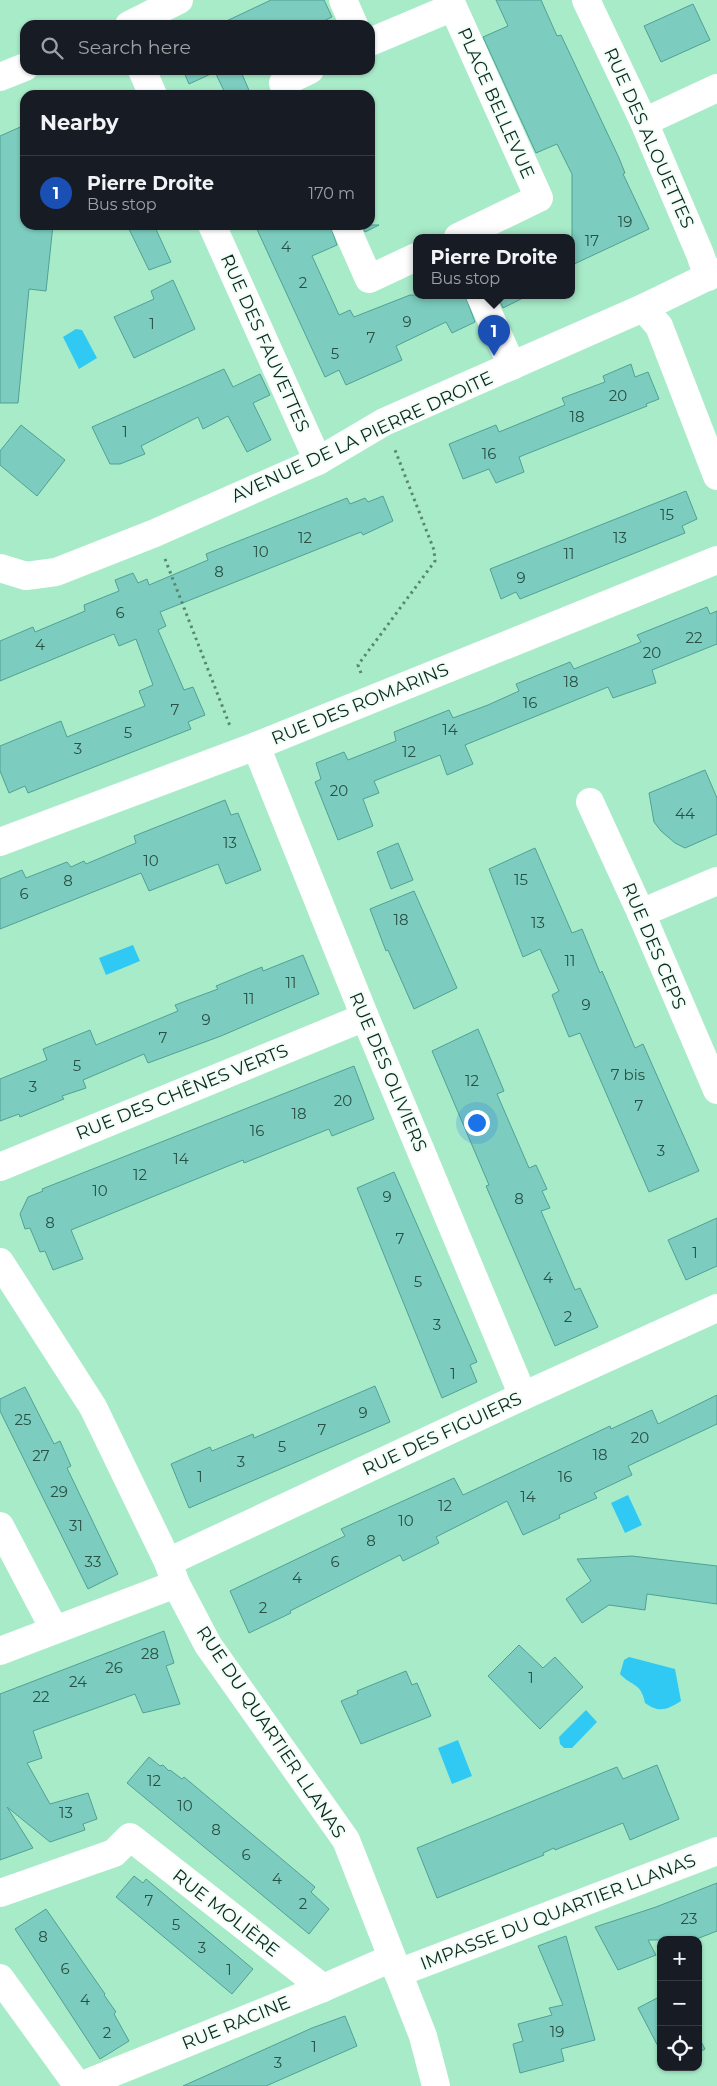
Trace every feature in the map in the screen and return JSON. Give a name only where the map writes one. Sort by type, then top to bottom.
[{"type":"street","points":[[139,20],[179,0]]},
{"type":"street","points":[[343,0],[352,20]]},
{"type":"street","name":"RUE DES ALOUETTES","points":[[586,0],[644,122],[700,254],[712,274]]},
{"type":"street","name":"PLACE BELLEVUE","points":[[375,40],[453,7],[539,198],[464,234]]},
{"type":"street","points":[[0,77],[20,69]]},
{"type":"street","points":[[144,75],[151,90]]},
{"type":"street","points":[[286,90],[283,83],[300,75]]},
{"type":"street","points":[[644,122],[717,88]]},
{"type":"street","name":"RUE DES FAUVETTES","points":[[214,230],[318,461]]},
{"type":"street","points":[[347,230],[369,279],[413,258]]},
{"type":"street","name":"AVENUE DE LA PIERRE DROITE","points":[[0,568],[26,576],[56,572],[154,533],[318,461],[384,422],[643,308],[712,274]]},
{"type":"street","points":[[482,299],[512,366]]},
{"type":"street","points":[[643,308],[658,326],[717,476]]},
{"type":"street","name":"RUE DES ROMARINS","points":[[0,842],[248,749],[717,560]]},
{"type":"street","name":"RUE DES OLIVIERS","points":[[248,749],[365,1017],[523,1396]]},
{"type":"street","name":"RUE DES CEPS","points":[[590,802],[641,913],[717,1090]]},
{"type":"street","points":[[641,913],[717,881]]},
{"type":"street","name":"RUE DES CHÊNES VERTS","points":[[0,1167],[365,1017]]},
{"type":"street","name":"RUE DU QUARTIER LLANAS","points":[[0,1262],[93,1407],[208,1646],[346,1840],[423,2036],[436,2086]]},
{"type":"street","name":"RUE DES FIGUIERS","points":[[0,1651],[54,1629],[172,1573],[523,1396],[717,1308]]},
{"type":"street","points":[[0,1526],[54,1629]]},
{"type":"street","name":"RUE MOLIÈRE","points":[[0,1893],[114,1852],[130,1837],[323,1988]]},
{"type":"street","name":"IMPASSE DU QUARTIER LLANAS","points":[[395,1966],[717,1851]]},
{"type":"street","name":"RUE RACINE","points":[[79,2086],[323,1988],[395,1966]]},
{"type":"street","points":[[0,1978],[79,2086]]},
{"type":"path","points":[[371,699],[358,665],[435,561],[434,550],[384,422]]},
{"type":"path","points":[[154,533],[248,749]]},
{"type":"water","points":[[76,329],[82,330],[97,358],[79,369],[63,337]]},
{"type":"water","points":[[133,945],[140,961],[106,975],[99,958]]},
{"type":"water","points":[[628,1495],[642,1525],[625,1533],[611,1503]]},
{"type":"water","points":[[629,1657],[675,1669],[681,1701],[663,1709],[655,1708],[645,1703],[641,1691],[620,1674],[624,1660]]},
{"type":"water","points":[[586,1710],[597,1722],[572,1748],[564,1748],[560,1744],[559,1737]]},
{"type":"water","points":[[458,1740],[472,1776],[452,1784],[438,1748]]},
{"type":"building","points":[[271,0],[324,0],[332,17],[326,20],[229,20]]},
{"type":"building","points":[[496,0],[541,0],[557,36],[561,35],[619,158],[625,173],[623,174],[649,229],[575,264],[575,234],[572,234],[572,174],[557,144],[536,153],[483,37],[508,26]]},
{"type":"building","points":[[693,4],[710,40],[661,62],[644,26]]},
{"type":"building","points":[[185,75],[208,75],[189,84]]},
{"type":"building","points":[[216,75],[242,75],[249,90],[224,90]]},
{"type":"building","points":[[20,127],[20,230],[52,230],[46,291],[29,289],[18,403],[0,403],[0,136]]},
{"type":"building","points":[[129,230],[156,230],[171,262],[149,270]]},
{"type":"building","points":[[257,230],[332,230],[337,245],[312,256],[339,315],[350,310],[354,317],[410,295],[413,295],[413,299],[466,299],[475,322],[452,333],[446,322],[396,346],[402,360],[346,385],[339,370],[325,377]]},
{"type":"building","points":[[173,280],[195,329],[134,358],[114,317],[154,299],[151,291]]},
{"type":"building","points":[[499,299],[521,299],[503,308]]},
{"type":"building","points":[[631,364],[635,377],[648,372],[659,399],[646,404],[647,406],[519,457],[524,472],[496,483],[489,469],[463,479],[449,444],[496,425],[499,432],[565,405],[562,398],[605,382],[603,376]]},
{"type":"building","points":[[224,369],[233,387],[260,374],[270,395],[253,403],[271,440],[247,452],[228,416],[203,429],[198,417],[141,446],[145,454],[120,464],[110,464],[92,427]]},
{"type":"building","points":[[21,425],[65,460],[37,496],[0,465],[0,451]]},
{"type":"building","points":[[686,491],[697,519],[682,526],[685,533],[520,599],[516,592],[501,599],[490,569]]},
{"type":"building","points":[[383,496],[393,521],[363,535],[361,532],[160,612],[166,626],[158,630],[184,690],[193,687],[205,715],[188,722],[191,729],[28,793],[25,786],[9,793],[0,771],[0,746],[61,721],[67,737],[145,706],[139,691],[153,685],[136,639],[119,646],[114,634],[0,681],[0,641],[33,627],[35,632],[85,611],[84,605],[119,591],[115,580],[133,573],[138,583],[147,579],[149,585],[208,560],[206,554],[347,498],[350,504],[365,498],[368,502]]},
{"type":"building","points":[[707,607],[710,614],[717,611],[717,644],[652,670],[656,683],[613,698],[608,687],[465,745],[473,764],[447,775],[440,755],[374,781],[379,793],[363,799],[373,826],[338,840],[315,782],[321,779],[316,763],[344,752],[348,760],[396,741],[394,732],[449,710],[453,718],[488,705],[519,691],[516,684],[570,662],[574,669],[641,642],[637,635]]},
{"type":"building","points":[[705,770],[717,798],[717,834],[685,848],[675,843],[654,822],[649,793]]},
{"type":"building","points":[[225,800],[231,815],[238,813],[261,870],[226,884],[218,864],[149,891],[141,873],[0,929],[0,879],[22,870],[26,878],[67,862],[71,867],[84,861],[86,864],[136,843],[134,836]]},
{"type":"building","points":[[398,843],[413,880],[391,889],[377,852]]},
{"type":"building","points":[[535,848],[572,933],[582,929],[635,1048],[643,1044],[699,1171],[649,1192],[580,1033],[569,1037],[552,995],[559,991],[540,949],[523,957],[489,869]]},
{"type":"building","points":[[414,891],[457,988],[414,1009],[388,950],[386,951],[370,909]]},
{"type":"building","points":[[303,955],[319,994],[221,1036],[148,1063],[144,1054],[83,1080],[86,1088],[62,1096],[64,1099],[20,1117],[19,1114],[0,1121],[0,1079],[47,1060],[43,1049],[90,1030],[96,1045],[178,1011],[175,1005],[218,989],[216,986],[262,967],[263,971]]},
{"type":"building","points":[[478,1029],[504,1091],[497,1094],[529,1168],[536,1165],[547,1189],[542,1191],[550,1208],[541,1211],[575,1290],[580,1288],[598,1327],[555,1346],[486,1186],[489,1185],[432,1051]]},
{"type":"building","points":[[354,1066],[374,1119],[332,1136],[329,1129],[244,1163],[243,1160],[71,1230],[83,1259],[53,1270],[45,1251],[40,1252],[30,1228],[25,1229],[20,1214],[28,1197],[43,1191],[42,1189]]},
{"type":"building","points":[[394,1172],[477,1362],[470,1365],[477,1382],[442,1398],[357,1188]]},
{"type":"building","points":[[717,1218],[717,1266],[686,1280],[668,1240]]},
{"type":"building","points":[[375,1386],[390,1422],[189,1508],[171,1464],[210,1447],[212,1451],[253,1434],[254,1438]]},
{"type":"building","points":[[25,1387],[54,1444],[60,1441],[71,1466],[67,1468],[118,1574],[88,1589],[0,1411],[0,1399]]},
{"type":"building","points":[[717,1395],[717,1424],[628,1466],[632,1475],[594,1493],[597,1498],[559,1515],[560,1518],[523,1535],[507,1501],[436,1537],[439,1543],[403,1561],[400,1555],[290,1611],[291,1613],[249,1633],[230,1591],[345,1536],[341,1529],[454,1478],[463,1495],[610,1426],[611,1429],[652,1410],[658,1424]]},
{"type":"building","points":[[632,1556],[717,1566],[717,1604],[647,1594],[645,1610],[609,1605],[582,1623],[566,1599],[591,1581],[577,1559]]},
{"type":"building","points":[[164,1631],[174,1663],[166,1666],[180,1704],[143,1713],[135,1694],[33,1731],[42,1758],[27,1763],[50,1804],[88,1793],[97,1819],[83,1824],[85,1830],[50,1842],[7,1807],[33,1848],[0,1860],[0,1694]]},
{"type":"building","points":[[519,1645],[543,1668],[555,1657],[583,1687],[540,1729],[488,1676]]},
{"type":"building","points":[[406,1671],[412,1685],[417,1683],[431,1716],[361,1744],[341,1701],[358,1694],[357,1691]]},
{"type":"building","points":[[149,1757],[182,1779],[184,1777],[315,1887],[311,1892],[329,1909],[309,1934],[127,1783]]},
{"type":"building","points":[[657,1765],[679,1819],[630,1840],[623,1823],[555,1850],[554,1848],[543,1853],[544,1855],[437,1898],[417,1848],[617,1767],[623,1779]]},
{"type":"building","points":[[134,1876],[143,1883],[146,1879],[253,1969],[232,1994],[116,1897]]},
{"type":"building","points":[[717,1883],[717,1931],[702,1937],[657,1936],[657,1940],[648,1940],[656,1955],[618,1970],[595,1927],[656,1907]]},
{"type":"building","points":[[46,1909],[105,1994],[116,2012],[114,2014],[129,2041],[100,2059],[15,1929]]},
{"type":"building","points":[[566,1936],[595,2040],[561,2049],[564,2061],[520,2073],[513,2044],[523,2041],[518,2024],[552,2015],[549,2008],[563,2005],[538,1946]]},
{"type":"building","points":[[657,1998],[657,2044],[638,2008]]},
{"type":"building","points":[[345,2016],[357,2046],[266,2086],[183,2086],[312,2028]]},
{"type":"place","name":"Pierre Droite","points":[[494,356]]}]
